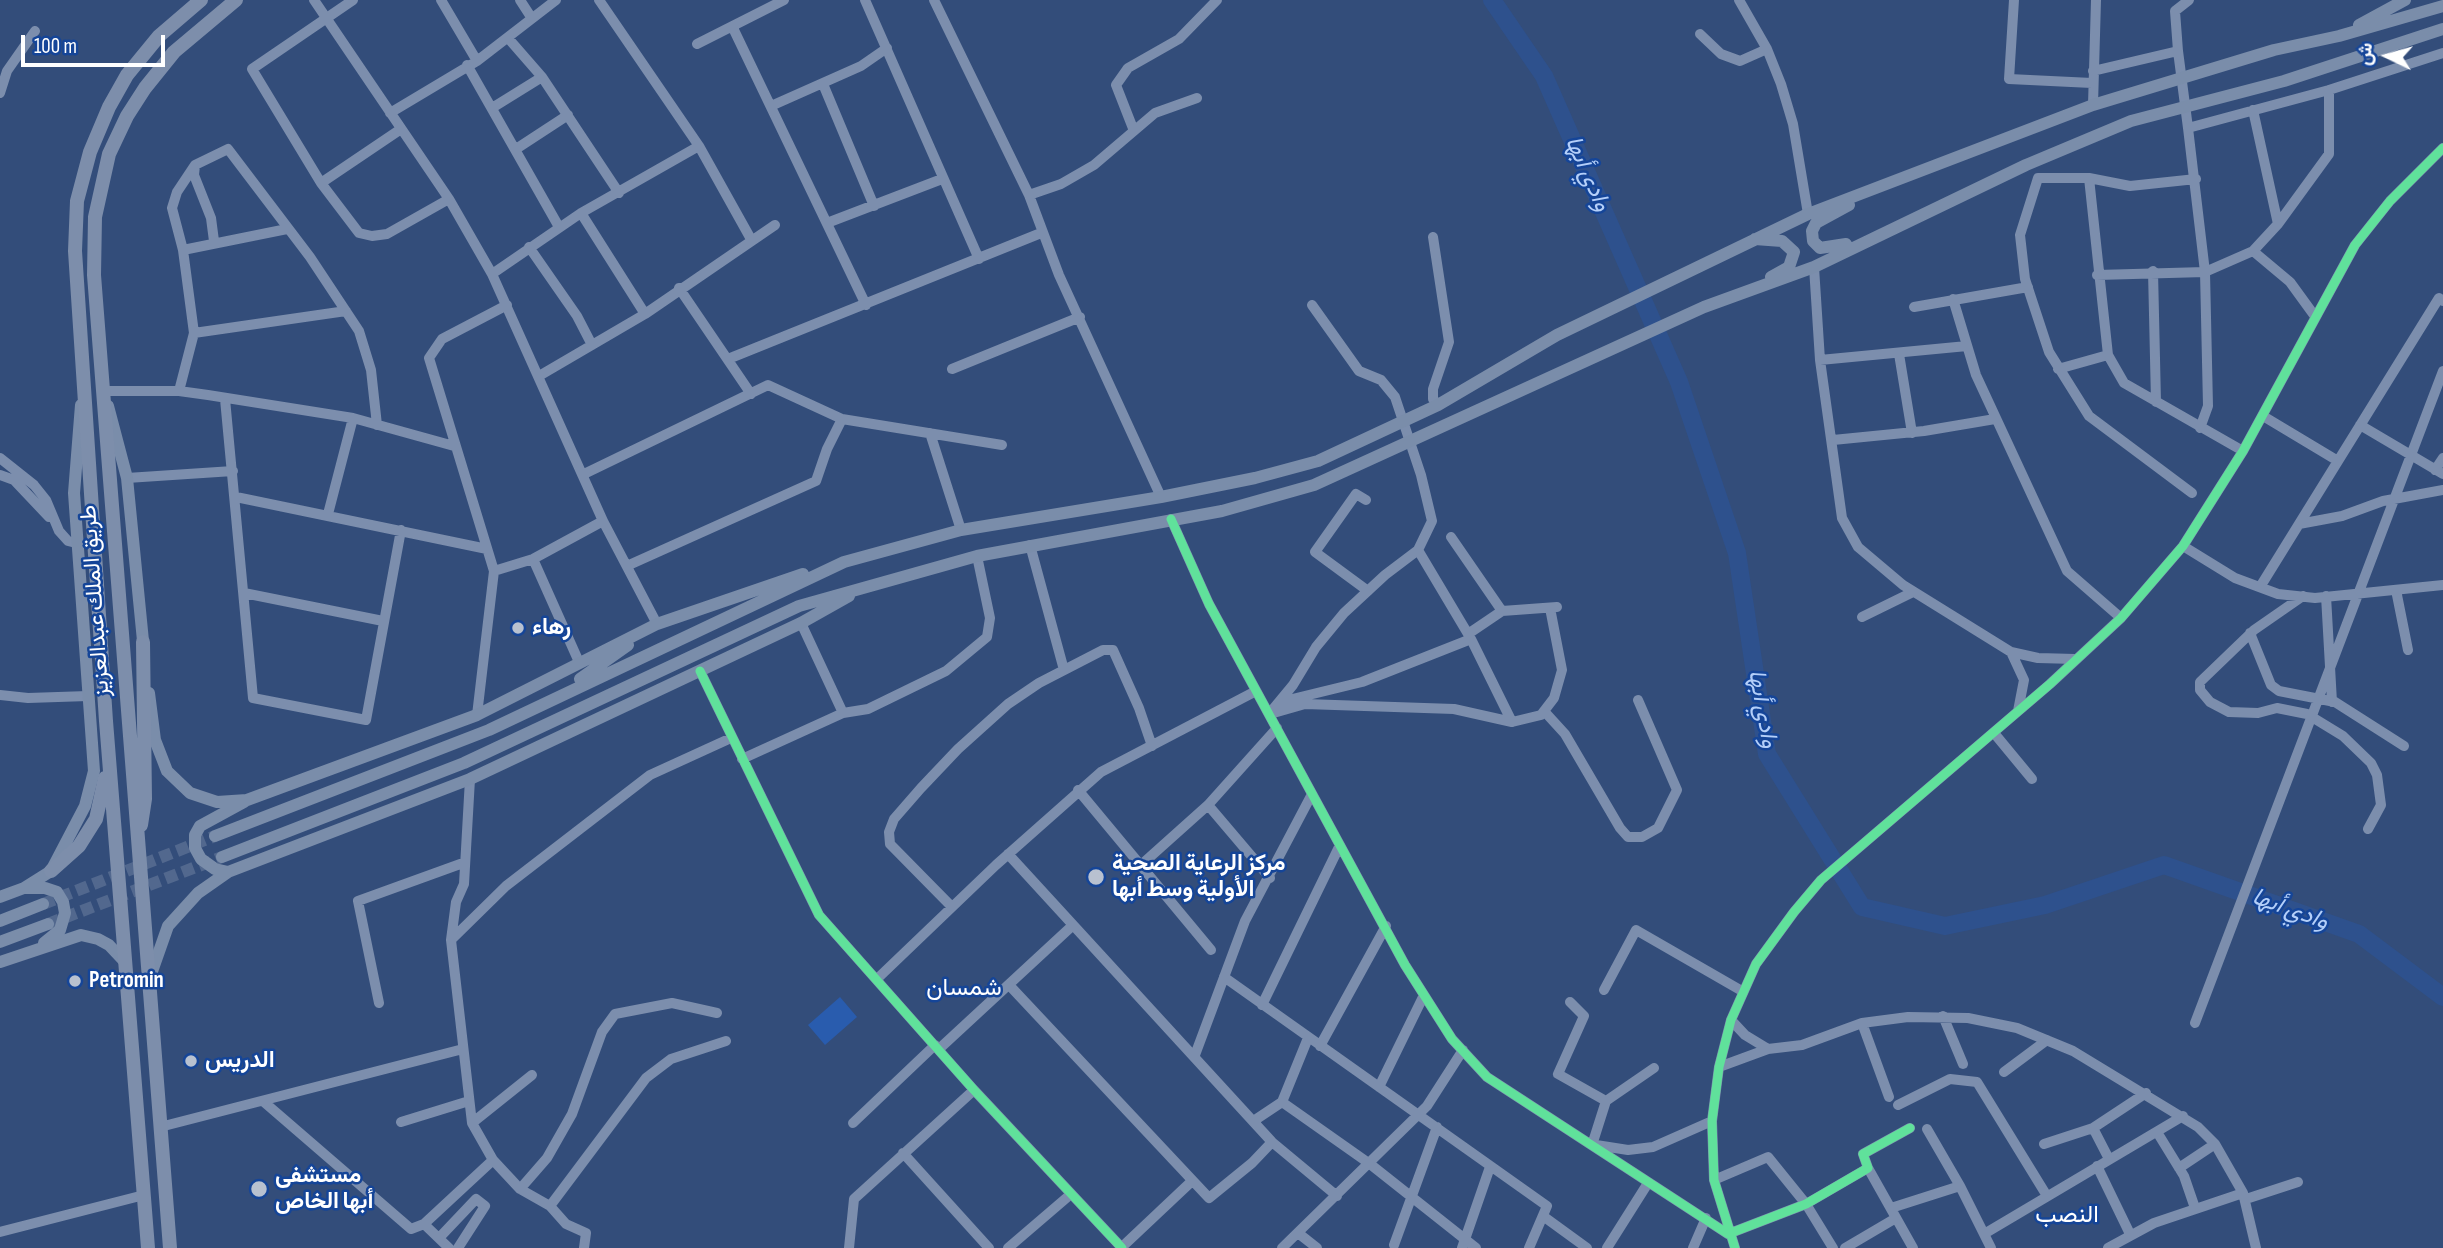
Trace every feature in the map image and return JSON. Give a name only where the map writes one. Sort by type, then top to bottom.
[{"type":"highway","name":"طريق الملك عبدالعزيز","points":[[148,1248],[82,387],[75,251],[77,201],[90,152],[109,107],[127,75],[159,36],[201,0]]},
{"type":"highway","name":"طريق الملك عبدالعزيز","points":[[170,1248],[93,275],[95,217],[109,155],[127,116],[174,52],[236,0]]},
{"type":"highway","points":[[137,850],[145,799],[144,642]]},
{"type":"highway","points":[[51,871],[79,846],[96,819],[105,786],[106,721]]},
{"type":"main road","points":[[2339,36],[2405,0]]},
{"type":"main road","points":[[228,872],[215,869],[201,859],[195,848],[195,835],[200,825],[247,800],[477,715],[657,624],[766,584],[961,530],[1161,497],[1255,478],[1318,461],[1438,405],[1558,335],[1687,271],[1808,214],[1878,185],[2093,105],[2274,50],[2339,36],[2443,6]]},
{"type":"main road","points":[[222,857],[464,762],[799,606],[977,556],[1223,511],[1314,485],[1704,307],[1814,267],[2026,165],[2131,121],[2284,81],[2443,29]]},
{"type":"main road","points":[[1878,185],[1816,223],[1812,232],[1813,241],[1820,248],[1829,250],[1878,235]]},
{"type":"main road","points":[[1741,294],[1789,267],[1793,261],[1794,252],[1790,245],[1782,241],[1754,239]]},
{"type":"main road","points":[[0,897],[23,888],[51,871],[85,806],[94,771],[74,494],[82,387]]},
{"type":"main road","points":[[104,391],[127,478],[155,740],[167,771],[190,793],[217,802],[247,800]]},
{"type":"main road","points":[[215,836],[489,730],[844,562]]},
{"type":"main road","points":[[148,983],[168,926],[198,893],[228,872],[470,779],[801,622],[869,585]]},
{"type":"main road","points":[[553,699],[657,624]]},
{"type":"main road","points":[[556,719],[658,689]]},
{"type":"main road","points":[[23,888],[45,888],[57,892],[65,913],[60,930],[38,948]]},
{"type":"main road","points":[[0,921],[43,904]]},
{"type":"main road","points":[[0,942],[48,923]]},
{"type":"main road","points":[[0,962],[81,935],[109,945],[125,962]]},
{"type":"street","points":[[314,0],[449,199],[492,274],[603,521],[629,565],[657,624]]},
{"type":"street","points":[[353,0],[252,69],[321,183],[359,233],[372,236],[387,234],[449,199]]},
{"type":"street","points":[[442,0],[492,108],[559,227]]},
{"type":"street","points":[[520,0],[531,17]]},
{"type":"street","points":[[390,113],[472,63],[556,0]]},
{"type":"street","points":[[599,0],[699,146],[751,241]]},
{"type":"street","points":[[696,44],[733,28],[784,0]]},
{"type":"street","points":[[865,0],[979,259]]},
{"type":"street","points":[[934,0],[1029,195],[1041,233],[1161,497]]},
{"type":"street","points":[[1134,131],[1116,85],[1128,68],[1179,39],[1217,0]]},
{"type":"street","points":[[1739,0],[1767,49],[1793,124],[1808,214]]},
{"type":"street","points":[[2014,0],[2009,79],[2092,83]]},
{"type":"street","points":[[2093,105],[2096,0]]},
{"type":"street","points":[[2189,0],[2175,11],[2205,272],[2208,406],[2200,428]]},
{"type":"street","points":[[733,28],[866,305]]},
{"type":"street","points":[[0,93],[7,71],[35,31]]},
{"type":"street","points":[[1700,34],[1721,54],[1740,61],[1767,49]]},
{"type":"street","points":[[508,38],[542,77],[619,193]]},
{"type":"street","points":[[771,106],[861,66],[887,48]]},
{"type":"street","points":[[2093,71],[2178,51]]},
{"type":"street","points":[[2188,128],[2329,90],[2443,53]]},
{"type":"street","points":[[492,108],[542,77]]},
{"type":"street","points":[[823,84],[874,206]]},
{"type":"street","points":[[2097,275],[2153,271],[2205,272],[2253,251],[2278,224],[2329,154],[2329,90]]},
{"type":"street","points":[[1029,195],[1061,184],[1094,165],[1155,113],[1197,98]]},
{"type":"street","points":[[2253,110],[2278,224]]},
{"type":"street","points":[[516,149],[568,115]]},
{"type":"street","points":[[321,183],[401,129]]},
{"type":"street","points":[[492,274],[581,213],[699,146]]},
{"type":"street","points":[[1735,1248],[1728,1234],[1714,1180],[1712,1121],[1719,1067],[1731,1020],[1742,991],[1774,940],[1821,880],[1994,733],[2121,618],[2183,546],[2243,452],[2314,315],[2355,245],[2390,201],[2443,148]]},
{"type":"street","points":[[179,391],[194,333],[183,250],[172,208],[177,192],[195,165],[228,149],[359,331],[371,370],[377,425]]},
{"type":"street","points":[[195,165],[194,175],[211,218],[214,241]]},
{"type":"street","points":[[2192,493],[2089,416],[2058,369],[2028,287],[2020,235],[2038,178],[2089,178],[2130,186],[2196,179]]},
{"type":"street","points":[[2089,178],[2097,275],[2108,355],[2124,383],[2243,452]]},
{"type":"street","points":[[827,223],[942,179]]},
{"type":"street","points":[[581,213],[645,314]]},
{"type":"street","points":[[539,376],[645,314],[679,288],[775,225]]},
{"type":"street","points":[[183,250],[214,241],[287,229]]},
{"type":"street","points":[[728,359],[1041,233]]},
{"type":"street","points":[[1433,237],[1449,342],[1433,389],[1433,398],[1438,405]]},
{"type":"street","points":[[529,247],[577,316],[592,345]]},
{"type":"street","points":[[2253,251],[2290,282],[2314,315]]},
{"type":"street","points":[[1814,267],[1820,360],[1842,518],[1858,547],[1913,592],[2011,652],[2038,658],[2075,659]]},
{"type":"street","points":[[2153,271],[2156,402]]},
{"type":"street","points":[[1914,307],[2028,287]]},
{"type":"street","points":[[679,288],[751,394]]},
{"type":"street","points":[[2260,587],[2439,298],[2443,300]]},
{"type":"street","points":[[1952,299],[1995,419],[2067,571],[2121,618]]},
{"type":"street","points":[[477,715],[494,570],[429,358],[442,339],[507,305]]},
{"type":"street","points":[[1269,715],[1316,647],[1368,591],[1418,551],[1432,521],[1410,439],[1395,397],[1381,380],[1359,371],[1312,305]]},
{"type":"street","points":[[194,333],[346,311]]},
{"type":"street","points":[[952,369],[1080,317]]},
{"type":"street","points":[[1820,360],[1967,346]]},
{"type":"street","points":[[1899,354],[1912,433]]},
{"type":"street","points":[[2058,369],[2108,355]]},
{"type":"street","points":[[2195,1023],[2443,371]]},
{"type":"street","points":[[584,474],[768,385],[842,419],[1002,445]]},
{"type":"street","points":[[104,391],[179,391],[353,418],[454,446]]},
{"type":"street","points":[[225,399],[253,698],[366,720],[401,530]]},
{"type":"street","points":[[2263,415],[2338,461]]},
{"type":"street","points":[[328,514],[353,418]]},
{"type":"street","points":[[629,565],[816,481],[827,449],[842,419]]},
{"type":"street","points":[[1833,440],[1912,433],[1995,419]]},
{"type":"street","points":[[2360,425],[2439,472],[2443,458]]},
{"type":"street","points":[[930,433],[961,530]]},
{"type":"street","points":[[0,458],[34,485],[46,500],[54,522]]},
{"type":"street","points":[[127,478],[233,471]]},
{"type":"street","points":[[0,475],[14,480],[54,522],[64,538],[76,543]]},
{"type":"street","points":[[2299,524],[2342,516],[2383,502],[2443,490]]},
{"type":"street","points":[[1366,500],[1356,494],[1315,552],[1368,591]]},
{"type":"street","points":[[236,497],[487,549]]},
{"type":"street","points":[[1171,519],[1209,604],[1256,691],[1424,995],[1452,1039],[1487,1077],[1728,1234]]},
{"type":"street","points":[[494,570],[533,559],[603,521]]},
{"type":"street","points":[[1451,537],[1502,611]]},
{"type":"street","points":[[1030,545],[1064,670]]},
{"type":"street","points":[[2183,546],[2235,578],[2278,594],[2326,596],[2443,585]]},
{"type":"street","points":[[1418,551],[1469,636],[1512,722]]},
{"type":"street","points":[[742,759],[843,713],[869,709],[906,693],[946,671],[987,637],[990,618],[977,556]]},
{"type":"street","points":[[533,559],[579,662]]},
{"type":"street","points":[[2396,590],[2408,650]]},
{"type":"street","points":[[1862,617],[1913,592]]},
{"type":"street","points":[[244,593],[383,621]]},
{"type":"street","points":[[2303,596],[2250,633],[2200,681],[2200,690],[2210,702],[2229,712],[2258,713],[2277,708],[2307,713],[2343,736],[2371,763],[2377,775],[2381,805],[2368,829]]},
{"type":"street","points":[[2326,596],[2332,702]]},
{"type":"street","points":[[1269,715],[1305,704],[1454,709],[1512,722],[1541,715],[1554,698],[1562,670],[1554,608],[1502,611],[1469,636],[1362,681],[1279,702]]},
{"type":"street","points":[[801,622],[843,713]]},
{"type":"street","points":[[2250,633],[2271,685],[2279,691],[2332,702],[2404,747]]},
{"type":"street","points":[[952,907],[890,844],[889,832],[894,820],[958,749],[1008,704],[1064,670],[1103,650],[1112,650],[1139,708],[1152,746]]},
{"type":"street","points":[[2011,652],[2024,680],[2018,712]]},
{"type":"street","points":[[700,671],[819,915],[878,978],[974,1090],[1122,1248],[1192,1181]]},
{"type":"street","points":[[878,978],[1008,854],[1101,772],[1256,691]]},
{"type":"street","points":[[0,695],[28,698],[88,696]]},
{"type":"street","points":[[1544,711],[1565,734],[1620,828],[1628,837],[1642,837],[1658,828],[1677,790],[1638,700]]},
{"type":"street","points":[[1140,865],[1208,805],[1277,728]]},
{"type":"street","points":[[1994,733],[2032,779]]},
{"type":"street","points":[[451,940],[506,886],[650,775],[731,738]]},
{"type":"street","points":[[470,779],[463,863],[464,884],[456,902],[451,940],[472,1123],[493,1160],[520,1189],[550,1206],[566,1224],[586,1233],[584,1248]]},
{"type":"street","points":[[1079,790],[1211,950]]},
{"type":"street","points":[[1195,1055],[1245,921],[1312,794]]},
{"type":"street","points":[[1208,805],[1270,878]]},
{"type":"street","points":[[1262,1005],[1340,845]]},
{"type":"street","points":[[1008,854],[1255,1120],[1272,1142],[1337,1196]]},
{"type":"street","points":[[379,1003],[358,901],[463,863]]},
{"type":"street","points":[[853,1123],[1010,986],[1072,926]]},
{"type":"street","points":[[1320,1046],[1386,926]]},
{"type":"street","points":[[1604,990],[1636,930],[1742,991]]},
{"type":"street","points":[[1224,977],[1547,1206],[1529,1248]]},
{"type":"street","points":[[1010,986],[1209,1198],[1252,1163],[1272,1142]]},
{"type":"street","points":[[1380,1087],[1424,995]]},
{"type":"street","points":[[1570,1002],[1584,1016],[1558,1074],[1606,1101]]},
{"type":"street","points":[[520,1189],[547,1158],[572,1114],[602,1032],[615,1014],[672,1003],[717,1013]]},
{"type":"street","points":[[1719,1067],[1768,1049],[1802,1045],[1862,1023],[1943,1016],[2017,1028],[2073,1051],[2146,1093],[2183,1116],[2215,1144],[2245,1196],[2256,1248]]},
{"type":"street","points":[[1943,1016],[1963,1064]]},
{"type":"street","points":[[1731,1020],[1745,1035],[1768,1049]]},
{"type":"street","points":[[1862,1023],[1889,1097]]},
{"type":"street","points":[[1255,1120],[1282,1102],[1308,1038]]},
{"type":"street","points":[[2004,1072],[2047,1040]]},
{"type":"street","points":[[550,1206],[646,1077],[671,1059],[726,1041]]},
{"type":"street","points":[[160,1127],[463,1049]]},
{"type":"street","points":[[1282,1248],[1420,1114],[1463,1050]]},
{"type":"street","points":[[1592,1144],[1606,1101],[1654,1068]]},
{"type":"street","points":[[472,1123],[532,1075]]},
{"type":"street","points":[[1898,1105],[1950,1079],[1977,1082],[2047,1196]]},
{"type":"street","points":[[849,1248],[854,1199],[974,1090]]},
{"type":"street","points":[[2044,1144],[2093,1128],[2146,1093]]},
{"type":"street","points":[[401,1122],[469,1101]]},
{"type":"street","points":[[264,1102],[411,1229],[424,1224],[493,1160]]},
{"type":"street","points":[[1282,1102],[1370,1164],[1411,1196],[1464,1244],[1476,1248]]},
{"type":"street","points":[[1984,1234],[2183,1116]]},
{"type":"street","points":[[1592,1144],[1628,1150],[1653,1147],[1712,1121]]},
{"type":"street","points":[[1394,1245],[1437,1127]]},
{"type":"street","points":[[1910,1128],[1863,1154],[1868,1168],[1913,1248]]},
{"type":"street","points":[[2093,1128],[2109,1159]]},
{"type":"street","points":[[1927,1129],[1991,1248]]},
{"type":"street","points":[[2157,1132],[2179,1168],[2195,1208]]},
{"type":"street","points":[[2179,1168],[2215,1144]]},
{"type":"street","points":[[903,1153],[989,1248]]},
{"type":"street","points":[[1714,1180],[1768,1157],[1806,1204],[1833,1248]]},
{"type":"street","points":[[1464,1244],[1490,1167]]},
{"type":"street","points":[[2097,1167],[2130,1234]]},
{"type":"street","points":[[1728,1234],[1806,1204],[1868,1168]]},
{"type":"street","points":[[2108,1248],[2121,1245],[2130,1234],[2195,1208],[2298,1182]]},
{"type":"street","points":[[1606,1248],[1648,1183]]},
{"type":"street","points":[[1891,1208],[1960,1186]]},
{"type":"street","points":[[1008,1248],[1071,1194]]},
{"type":"street","points":[[0,1232],[144,1195]]},
{"type":"street","points":[[439,1238],[476,1199],[485,1206],[458,1248]]},
{"type":"street","points":[[1543,1216],[1587,1248]]},
{"type":"street","points":[[1693,1248],[1706,1218]]},
{"type":"street","points":[[1845,1248],[1896,1218]]},
{"type":"street","points":[[424,1224],[450,1248]]},
{"type":"street","points":[[1298,1233],[1317,1248]]},
{"type":"shaded area","points":[[840,997],[857,1017],[825,1045],[808,1025]]},
{"type":"waterway","name":"وادي أبها","points":[[1492,0],[1544,76],[1679,382],[1737,553],[1767,754],[1862,907],[1945,926],[2045,905],[2164,865],[2359,934],[2443,997]]},
{"type":"tunnel","points":[[43,904],[215,836]]},
{"type":"tunnel","points":[[48,924],[222,857]]},
{"type":"cycle path","points":[[1735,1248],[1714,1180],[1712,1121],[1719,1067],[1731,1020],[1756,964],[1821,880],[2050,684],[2121,618],[2183,546],[2243,451],[2355,245],[2390,201],[2443,148]]},
{"type":"cycle path","points":[[1171,519],[1209,604],[1405,965],[1452,1039],[1487,1077],[1728,1234],[1806,1204],[1868,1168],[1863,1154],[1910,1128]]},
{"type":"cycle path","points":[[700,671],[819,915],[974,1090],[1122,1248]]},
{"type":"place","name":"رهاء","points":[[518,628]]},
{"type":"place","name":"مركز الرعاية الصحية الأولية وسط أبها","points":[[1096,877]]},
{"type":"place","name":"Petromin","points":[[75,981]]},
{"type":"place","name":"الدريس","points":[[191,1061]]},
{"type":"place","name":"مستشفى أبها الخاص","points":[[259,1189]]},
{"type":"district","name":"شمسان","points":[[964,989]]},
{"type":"district","name":"النصب","points":[[2067,1216]]}]
